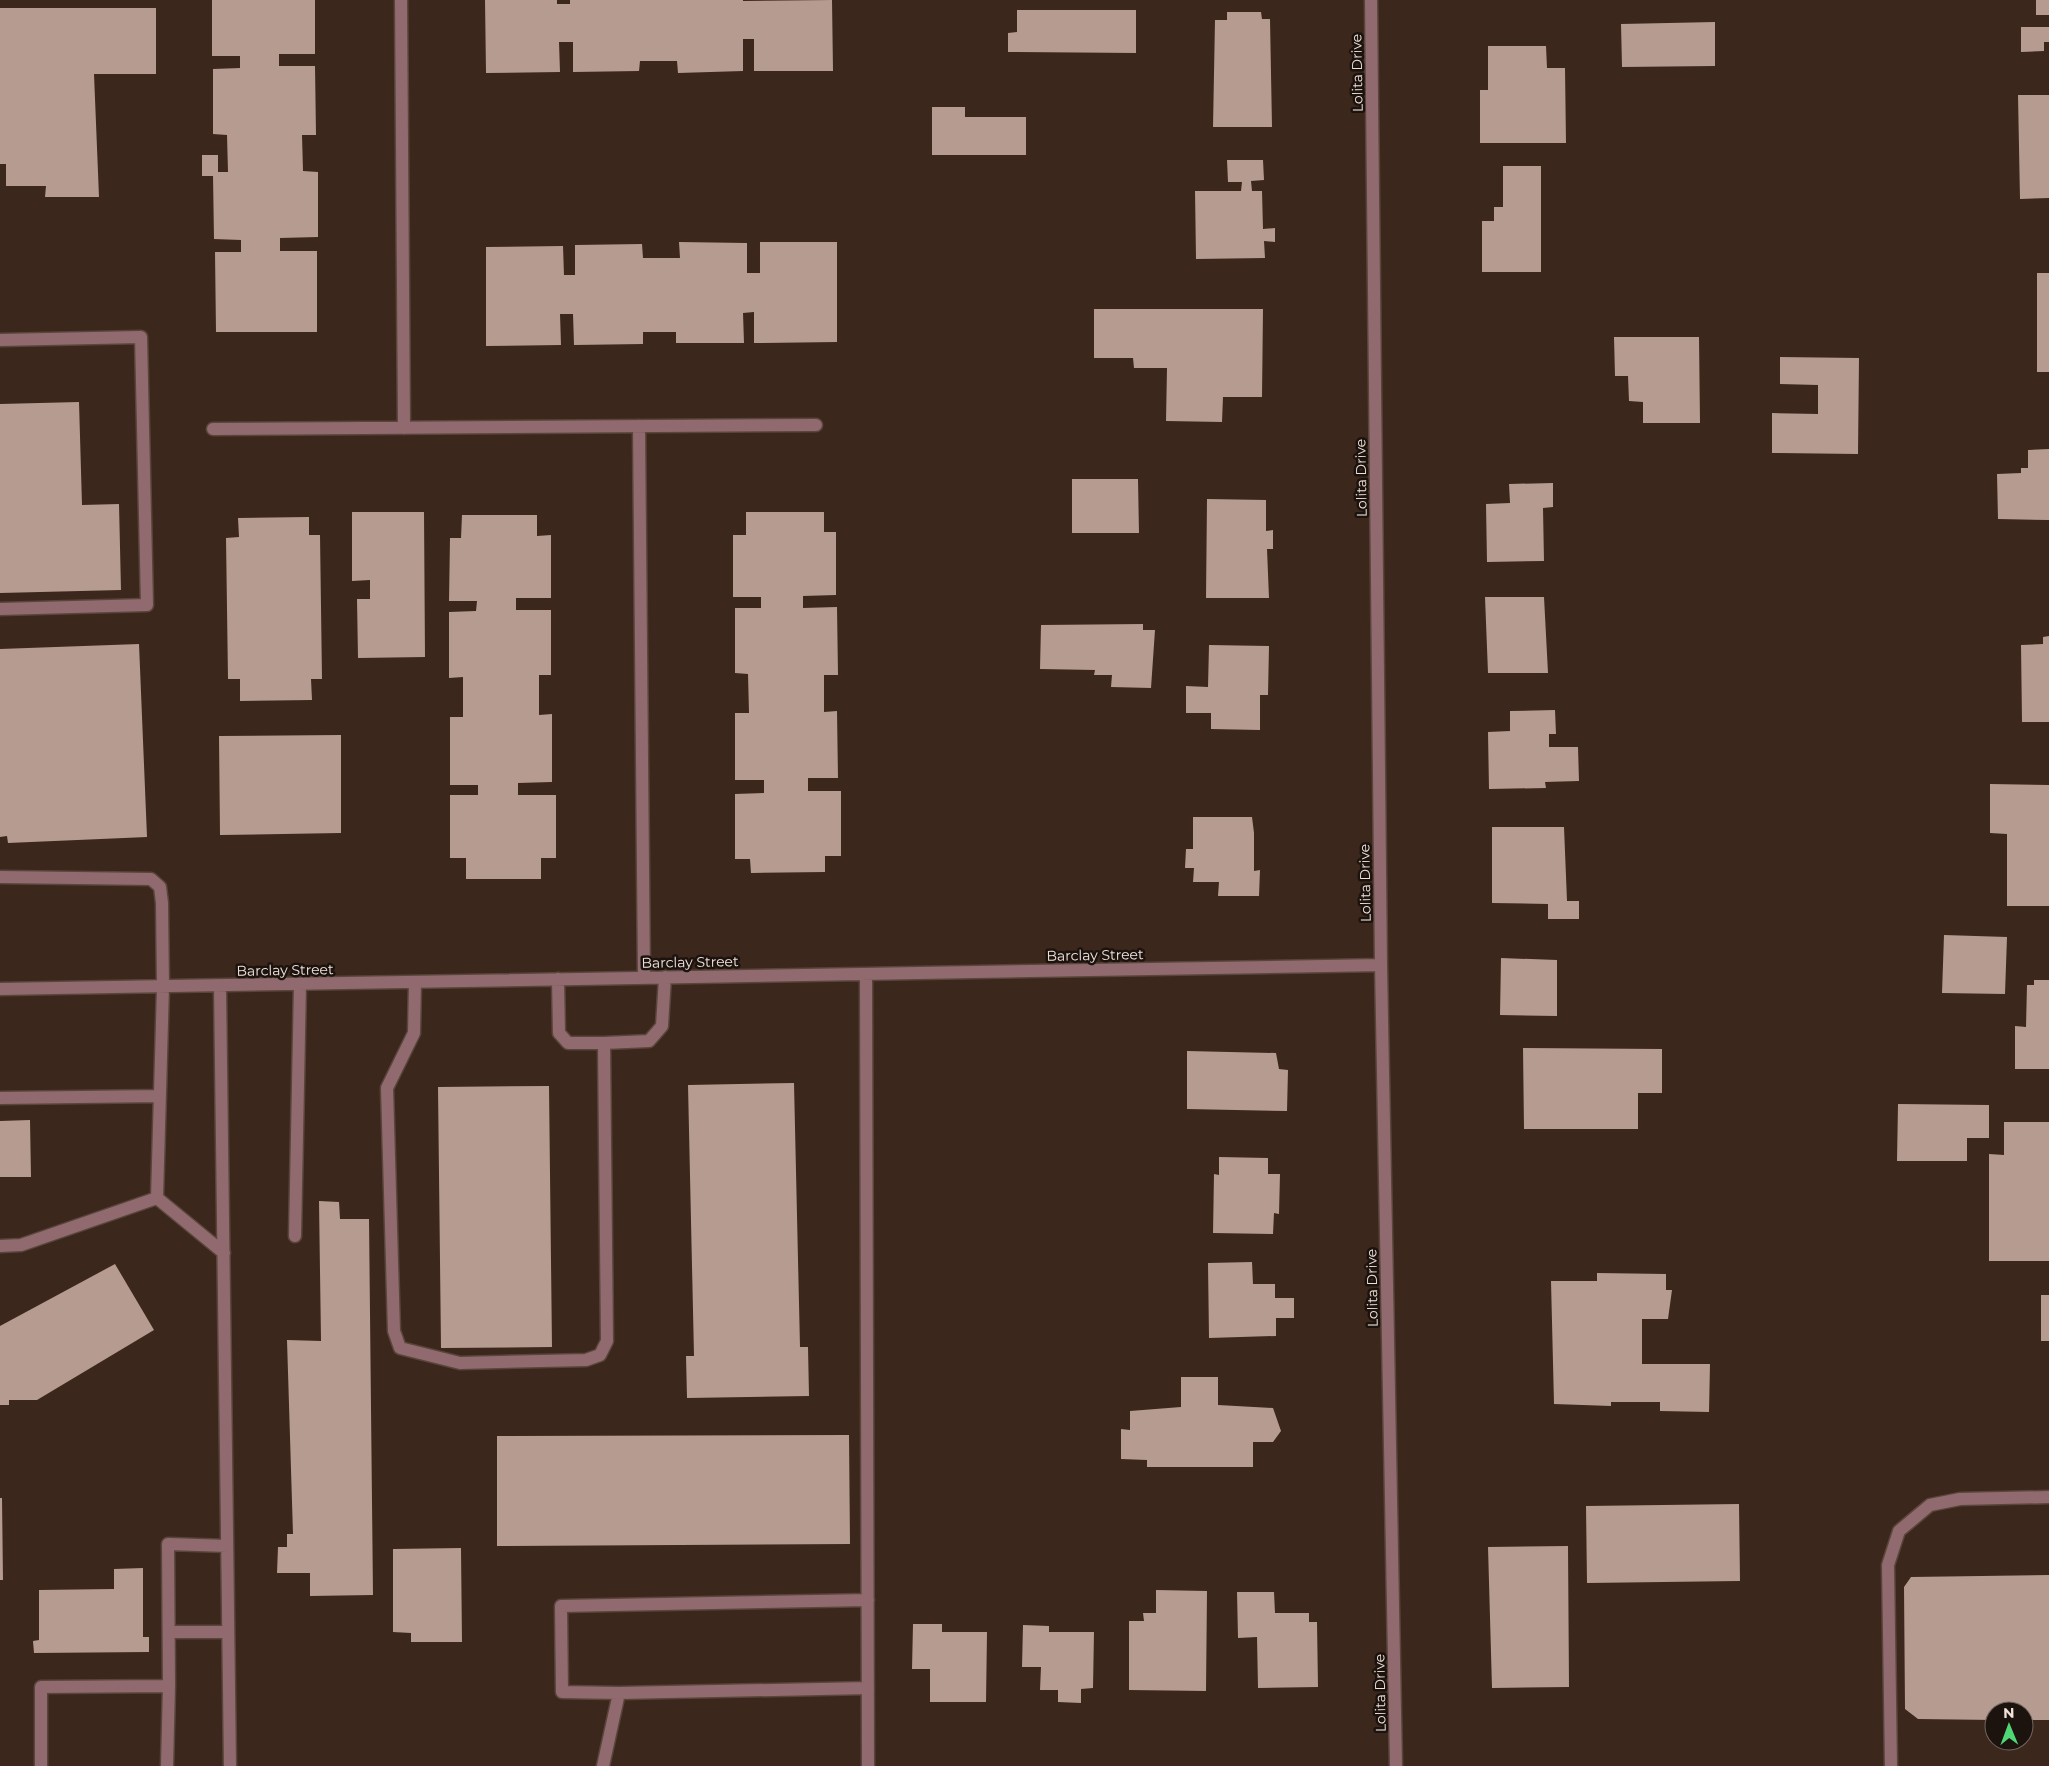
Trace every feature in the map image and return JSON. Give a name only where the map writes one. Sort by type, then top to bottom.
[{"type":"street","points":[[401,0],[404,428]]},
{"type":"street","name":"Lolita Drive","points":[[1371,0],[1381,966],[1396,1766]]},
{"type":"street","points":[[0,340],[141,337],[147,605],[0,609]]},
{"type":"street","points":[[213,430],[816,425]]},
{"type":"street","points":[[639,426],[644,978]]},
{"type":"street","points":[[0,877],[151,879],[160,887],[162,903],[163,988],[157,1198]]},
{"type":"street","name":"Barclay Street","points":[[0,989],[163,988],[664,977],[1381,966]]},
{"type":"street","points":[[866,974],[868,1766]]},
{"type":"street","points":[[558,979],[559,1033],[568,1043],[604,1043],[648,1041],[662,1026],[664,977]]},
{"type":"street","points":[[415,982],[414,1033],[387,1088],[394,1331],[400,1348],[460,1362],[586,1360],[600,1354],[607,1341],[604,1043]]},
{"type":"street","points":[[294,1236],[300,984]]},
{"type":"street","points":[[220,986],[230,1766]]},
{"type":"street","points":[[0,1098],[160,1096]]},
{"type":"street","points":[[157,1198],[224,1253]]},
{"type":"street","points":[[0,1246],[21,1245],[157,1198]]},
{"type":"street","points":[[1891,1766],[1888,1565],[1899,1531],[1930,1505],[1960,1498],[2049,1497]]},
{"type":"street","points":[[167,1766],[170,1686],[168,1544],[227,1546]]},
{"type":"street","points":[[868,1600],[562,1606],[562,1692],[868,1688]]},
{"type":"street","points":[[169,1632],[228,1632]]},
{"type":"street","points":[[40,1766],[41,1686],[170,1686]]},
{"type":"street","points":[[603,1766],[618,1692]]},
{"type":"building","points":[[212,0],[315,0],[315,54],[279,54],[279,66],[315,66],[316,135],[302,135],[303,171],[318,172],[318,237],[280,238],[280,251],[317,251],[317,332],[216,332],[215,252],[241,252],[241,240],[214,239],[213,176],[202,176],[202,155],[218,155],[218,172],[228,172],[227,135],[213,134],[213,69],[240,68],[240,56],[212,56]]},
{"type":"building","points":[[485,0],[557,0],[557,4],[570,4],[570,0],[832,0],[833,71],[754,71],[754,39],[743,39],[743,71],[678,73],[677,61],[640,61],[639,71],[573,72],[573,42],[559,42],[560,72],[486,73]]},
{"type":"building","points":[[2036,0],[2049,0],[2049,15],[2036,15]]},
{"type":"building","points":[[0,8],[156,8],[156,74],[94,74],[99,197],[45,197],[46,186],[6,186],[6,164],[0,164]]},
{"type":"building","points":[[1017,10],[1136,10],[1136,53],[1008,52],[1008,33],[1017,32]]},
{"type":"building","points":[[1227,12],[1261,12],[1262,19],[1270,19],[1272,127],[1213,127],[1215,20],[1227,20]]},
{"type":"building","points":[[1715,22],[1715,66],[1622,67],[1621,24]]},
{"type":"building","points":[[2021,27],[2049,27],[2049,42],[2044,42],[2044,51],[2021,52]]},
{"type":"building","points":[[1488,46],[1546,46],[1547,68],[1565,68],[1566,143],[1480,143],[1480,90],[1488,90]]},
{"type":"building","points":[[2018,95],[2049,95],[2049,198],[2020,199]]},
{"type":"building","points":[[932,107],[965,107],[965,117],[1026,117],[1026,155],[932,155]]},
{"type":"building","points":[[1227,160],[1263,160],[1264,180],[1251,181],[1252,191],[1262,191],[1263,229],[1275,228],[1275,242],[1264,241],[1265,258],[1196,259],[1195,191],[1241,191],[1242,182],[1228,182]]},
{"type":"building","points":[[1503,166],[1541,166],[1541,272],[1482,272],[1482,221],[1494,221],[1494,207],[1503,207]]},
{"type":"building","points":[[679,242],[747,243],[747,273],[760,273],[760,242],[837,242],[837,342],[754,343],[754,312],[743,313],[744,343],[676,343],[676,332],[643,332],[643,344],[574,345],[573,314],[560,314],[561,345],[486,346],[486,247],[563,246],[564,275],[575,275],[575,245],[642,244],[643,258],[680,258]]},
{"type":"building","points":[[2037,273],[2049,273],[2049,372],[2037,372]]},
{"type":"building","points":[[1094,309],[1263,309],[1262,397],[1223,397],[1222,422],[1166,421],[1167,368],[1134,368],[1133,358],[1094,358]]},
{"type":"building","points":[[1614,337],[1699,337],[1700,423],[1643,423],[1643,402],[1629,401],[1628,376],[1615,376]]},
{"type":"building","points":[[1780,357],[1859,358],[1858,454],[1772,453],[1772,413],[1818,414],[1818,385],[1780,384]]},
{"type":"building","points":[[79,402],[82,505],[119,504],[121,590],[0,593],[0,404]]},
{"type":"building","points":[[2049,449],[2049,520],[1998,519],[1997,474],[2021,473],[2021,468],[2028,468],[2028,450]]},
{"type":"building","points":[[1072,479],[1138,479],[1139,533],[1072,533]]},
{"type":"building","points":[[1553,483],[1553,507],[1543,508],[1544,561],[1487,562],[1486,504],[1510,503],[1509,484]]},
{"type":"building","points":[[1207,499],[1266,500],[1266,531],[1273,530],[1273,549],[1267,549],[1269,598],[1206,598]]},
{"type":"building","points":[[352,512],[424,512],[425,657],[358,658],[357,599],[370,599],[370,580],[352,581]]},
{"type":"building","points":[[746,512],[824,512],[824,532],[836,532],[836,595],[803,596],[803,608],[837,607],[838,675],[824,675],[824,712],[837,711],[838,778],[808,778],[808,791],[841,791],[841,856],[825,856],[825,872],[751,873],[750,859],[735,859],[735,794],[764,793],[764,780],[735,780],[735,713],[749,713],[748,674],[735,673],[735,608],[761,608],[761,597],[733,597],[733,535],[746,535]]},
{"type":"building","points":[[462,515],[537,515],[537,536],[551,535],[551,598],[516,598],[516,610],[551,610],[551,675],[539,675],[539,715],[552,714],[552,782],[518,783],[518,795],[556,795],[556,858],[541,858],[541,879],[466,879],[466,858],[450,858],[450,795],[478,795],[478,785],[450,785],[450,717],[463,717],[463,677],[449,678],[449,612],[476,611],[477,601],[449,601],[450,538],[461,538]]},
{"type":"building","points":[[309,517],[309,535],[320,535],[322,679],[311,679],[312,700],[240,701],[240,679],[228,679],[226,538],[239,537],[238,518]]},
{"type":"building","points":[[1485,597],[1544,597],[1548,673],[1488,673]]},
{"type":"building","points":[[1143,624],[1143,630],[1155,630],[1151,688],[1111,687],[1112,675],[1094,675],[1095,670],[1040,669],[1041,625]]},
{"type":"building","points":[[2049,636],[2049,722],[2022,722],[2021,645],[2043,644],[2043,637]]},
{"type":"building","points":[[139,644],[147,837],[8,843],[7,836],[0,837],[0,649]]},
{"type":"building","points":[[1209,645],[1269,646],[1268,695],[1260,695],[1260,730],[1211,729],[1211,713],[1186,713],[1186,686],[1208,687]]},
{"type":"building","points":[[1555,710],[1556,734],[1549,734],[1549,747],[1578,747],[1579,781],[1545,782],[1546,788],[1489,789],[1488,732],[1510,731],[1510,711]]},
{"type":"building","points":[[341,735],[341,833],[220,835],[219,736]]},
{"type":"building","points":[[1990,784],[2049,785],[2049,906],[2007,906],[2007,834],[1990,833]]},
{"type":"building","points":[[1193,817],[1252,817],[1254,871],[1260,870],[1259,896],[1218,896],[1219,882],[1193,882],[1194,868],[1185,868],[1186,849],[1193,849]]},
{"type":"building","points":[[1492,827],[1564,827],[1567,901],[1579,901],[1579,919],[1548,919],[1548,904],[1492,903]]},
{"type":"building","points":[[1944,935],[2007,937],[2005,994],[1942,993]]},
{"type":"building","points":[[1501,958],[1557,960],[1557,1016],[1500,1015]]},
{"type":"building","points":[[2034,980],[2049,980],[2049,1069],[2015,1069],[2015,1026],[2026,1027],[2027,985],[2034,985]]},
{"type":"building","points":[[1523,1048],[1662,1049],[1662,1093],[1638,1093],[1638,1129],[1524,1129]]},
{"type":"building","points":[[1187,1051],[1276,1053],[1279,1069],[1288,1070],[1287,1111],[1187,1109]]},
{"type":"building","points":[[794,1083],[800,1347],[808,1347],[809,1396],[687,1398],[686,1356],[694,1356],[688,1085]]},
{"type":"building","points":[[549,1086],[552,1347],[441,1348],[438,1087]]},
{"type":"building","points":[[1898,1104],[1989,1105],[1989,1138],[1967,1138],[1967,1161],[1897,1161]]},
{"type":"building","points":[[30,1120],[31,1177],[0,1177],[0,1121]]},
{"type":"building","points":[[2004,1122],[2049,1122],[2049,1261],[1989,1261],[1989,1154],[2004,1155]]},
{"type":"building","points":[[1219,1157],[1268,1158],[1268,1174],[1280,1174],[1279,1214],[1274,1213],[1273,1234],[1213,1233],[1214,1174],[1219,1175]]},
{"type":"building","points":[[319,1201],[339,1202],[340,1219],[369,1219],[373,1595],[310,1596],[310,1573],[277,1573],[278,1547],[287,1547],[287,1534],[293,1534],[287,1340],[321,1341]]},
{"type":"building","points":[[1252,1262],[1253,1284],[1275,1284],[1275,1298],[1294,1298],[1294,1318],[1276,1318],[1276,1336],[1209,1338],[1208,1263]]},
{"type":"building","points":[[115,1264],[154,1330],[37,1400],[9,1400],[9,1405],[0,1405],[0,1326]]},
{"type":"building","points":[[1597,1273],[1666,1274],[1666,1290],[1672,1290],[1668,1319],[1642,1319],[1642,1364],[1710,1364],[1709,1412],[1660,1411],[1660,1402],[1611,1402],[1611,1406],[1554,1404],[1551,1281],[1597,1281]]},
{"type":"building","points":[[2041,1295],[2049,1295],[2049,1341],[2041,1341]]},
{"type":"building","points":[[1181,1377],[1218,1377],[1218,1405],[1273,1408],[1281,1431],[1273,1442],[1253,1442],[1253,1467],[1147,1467],[1147,1460],[1121,1459],[1121,1429],[1130,1430],[1130,1411],[1181,1407]]},
{"type":"building","points":[[849,1435],[850,1544],[497,1546],[497,1436]]},
{"type":"building","points":[[0,1498],[2,1498],[3,1580],[0,1580]]},
{"type":"building","points":[[1739,1504],[1740,1581],[1587,1583],[1586,1506]]},
{"type":"building","points":[[1568,1546],[1569,1687],[1492,1688],[1488,1547]]},
{"type":"building","points":[[461,1548],[462,1642],[411,1642],[411,1633],[393,1632],[393,1549]]},
{"type":"building","points":[[143,1568],[143,1637],[149,1637],[149,1652],[34,1653],[33,1641],[39,1640],[39,1590],[114,1589],[114,1569]]},
{"type":"building","points":[[2049,1575],[2049,1720],[2034,1720],[2034,1701],[1984,1701],[1984,1720],[1918,1719],[1905,1709],[1904,1587],[1911,1577]]},
{"type":"building","points":[[1156,1590],[1207,1591],[1206,1691],[1129,1690],[1129,1621],[1144,1621],[1143,1613],[1156,1613]]},
{"type":"building","points":[[1237,1592],[1274,1592],[1275,1613],[1309,1613],[1309,1622],[1317,1622],[1318,1687],[1258,1688],[1257,1637],[1238,1638]]},
{"type":"building","points":[[913,1624],[942,1624],[942,1632],[987,1632],[986,1702],[930,1702],[930,1669],[912,1669]]},
{"type":"building","points":[[1023,1625],[1049,1626],[1049,1632],[1094,1632],[1093,1688],[1081,1689],[1081,1703],[1058,1702],[1058,1690],[1040,1690],[1041,1667],[1022,1667]]}]
